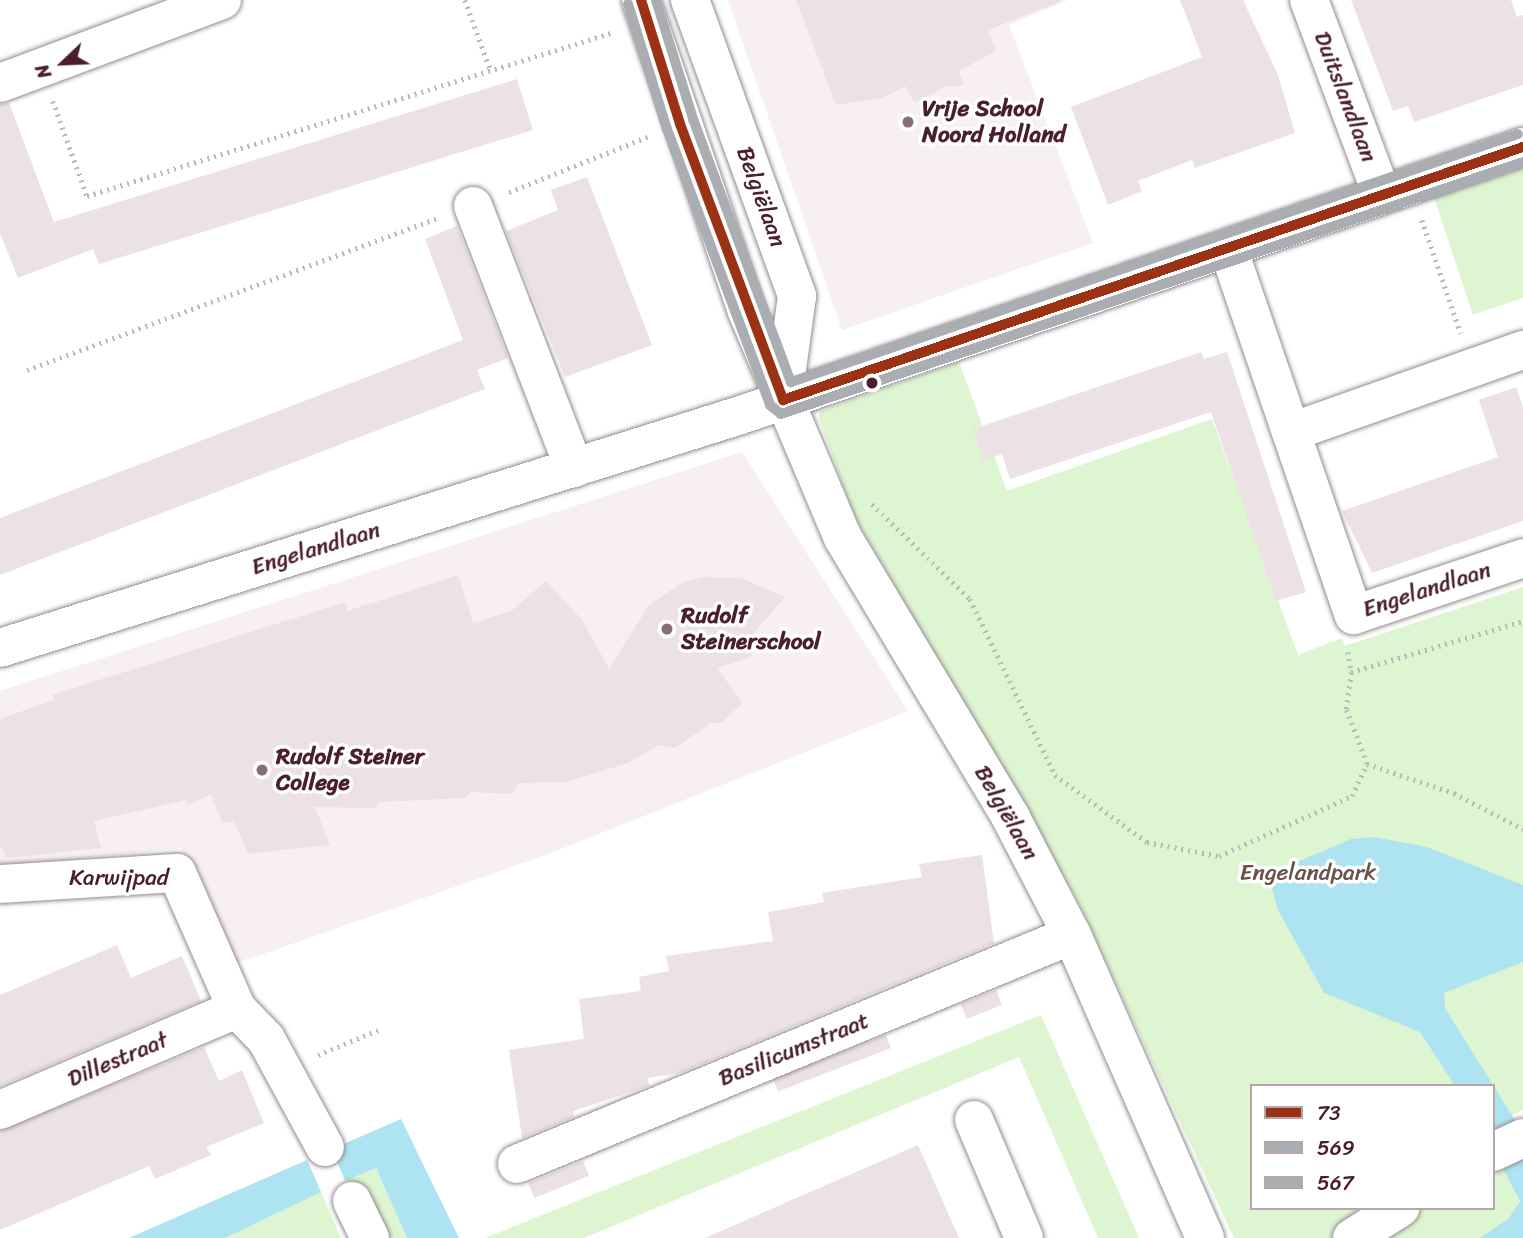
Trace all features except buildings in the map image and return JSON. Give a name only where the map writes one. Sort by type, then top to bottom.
[{"type":"street","points":[[0,83],[222,0]]},
{"type":"street","name":"Belgiëlaan","points":[[641,0],[685,137],[783,400],[842,538],[1012,818],[1072,935],[1205,1238]]},
{"type":"street","name":"Belgiëlaan","points":[[690,0],[797,296],[783,400]]},
{"type":"street","name":"Duitslandlaan","points":[[1309,0],[1396,190]]},
{"type":"street","name":"Engelandlaan","points":[[0,648],[783,400],[1523,147]]},
{"type":"street","points":[[473,206],[574,468]]},
{"type":"street","name":"Engelandlaan","points":[[1228,248],[1354,615],[1523,558]]},
{"type":"street","points":[[1291,432],[1523,350]]},
{"type":"street","name":"Karwijpad","points":[[0,884],[177,873],[237,1009]]},
{"type":"street","name":"Basilicumstraat","points":[[517,1164],[1072,935]]},
{"type":"street","points":[[237,1009],[266,1039],[325,1147]]},
{"type":"street","name":"Dillestraat","points":[[0,1110],[237,1009]]},
{"type":"street","points":[[974,1121],[1024,1238]]},
{"type":"street","points":[[1495,1151],[1523,1138]]},
{"type":"street","points":[[352,1201],[370,1238]]},
{"type":"street","points":[[1352,1238],[1397,1210]]},
{"type":"path","points":[[465,0],[491,71]]},
{"type":"path","points":[[40,68],[88,196],[617,31]]},
{"type":"path","points":[[27,370],[473,206],[651,135]]},
{"type":"path","points":[[1396,190],[1473,368]]},
{"type":"path","points":[[863,495],[970,599],[1055,775],[1147,842],[1219,856],[1352,796],[1367,764],[1346,709],[1351,672],[1523,621]]},
{"type":"path","points":[[1367,764],[1454,793],[1523,830]]},
{"type":"path","points":[[282,1069],[378,1030]]},
{"type":"shaded area","name":"Vrije School Noord Holland","points":[[728,0],[1068,0],[1009,25],[1093,243],[842,330]]},
{"type":"shaded area","points":[[742,452],[908,711],[551,853],[235,964],[181,848],[0,867],[0,691]]},
{"type":"green space","points":[[1523,168],[1523,298],[1473,315],[1434,197]]},
{"type":"green space","name":"Engelandpark","points":[[959,362],[1007,491],[1212,419],[1298,655],[1342,638],[1345,646],[1523,587],[1523,1110],[1495,1124],[1495,1084],[1250,1084],[1250,1210],[1495,1210],[1495,1154],[1520,1200],[1509,1219],[1480,1238],[1234,1238],[1076,897],[854,516],[819,418],[820,411]]},
{"type":"green space","points":[[1041,1015],[1139,1238],[1098,1238],[1019,1057],[584,1238],[485,1238]]},
{"type":"green space","points":[[376,1168],[407,1238],[369,1238],[345,1181]]},
{"type":"green space","points":[[321,1192],[341,1238],[225,1238],[270,1215]]},
{"type":"water","points":[[1374,837],[1427,847],[1523,885],[1523,962],[1444,993],[1445,1008],[1492,1084],[1454,1084],[1420,1032],[1324,993],[1278,910],[1271,885],[1281,869],[1351,839]]},
{"type":"water","points":[[1495,1088],[1523,1133],[1523,1238],[1480,1238],[1509,1218],[1520,1201],[1495,1154]]},
{"type":"water","points":[[401,1119],[459,1238],[407,1238],[376,1168],[345,1181],[332,1149]]},
{"type":"water","points":[[307,1160],[321,1192],[225,1238],[129,1238]]},
{"type":"transit line","name":"73","points":[[641,0],[680,124],[783,400]]},
{"type":"transit line","name":"567","points":[[656,0],[693,119],[791,382],[1518,134]]},
{"type":"transit line","name":"569","points":[[628,4],[667,129],[770,405],[781,414],[1523,162]]},
{"type":"transit line","name":"73","points":[[783,400],[1523,147]]},
{"type":"place","name":"Vrije School Noord Holland","points":[[908,122]]},
{"type":"place","name":"Rudolf Steinerschool","points":[[667,629]]},
{"type":"place","name":"Rudolf Steiner College","points":[[262,770]]}]
